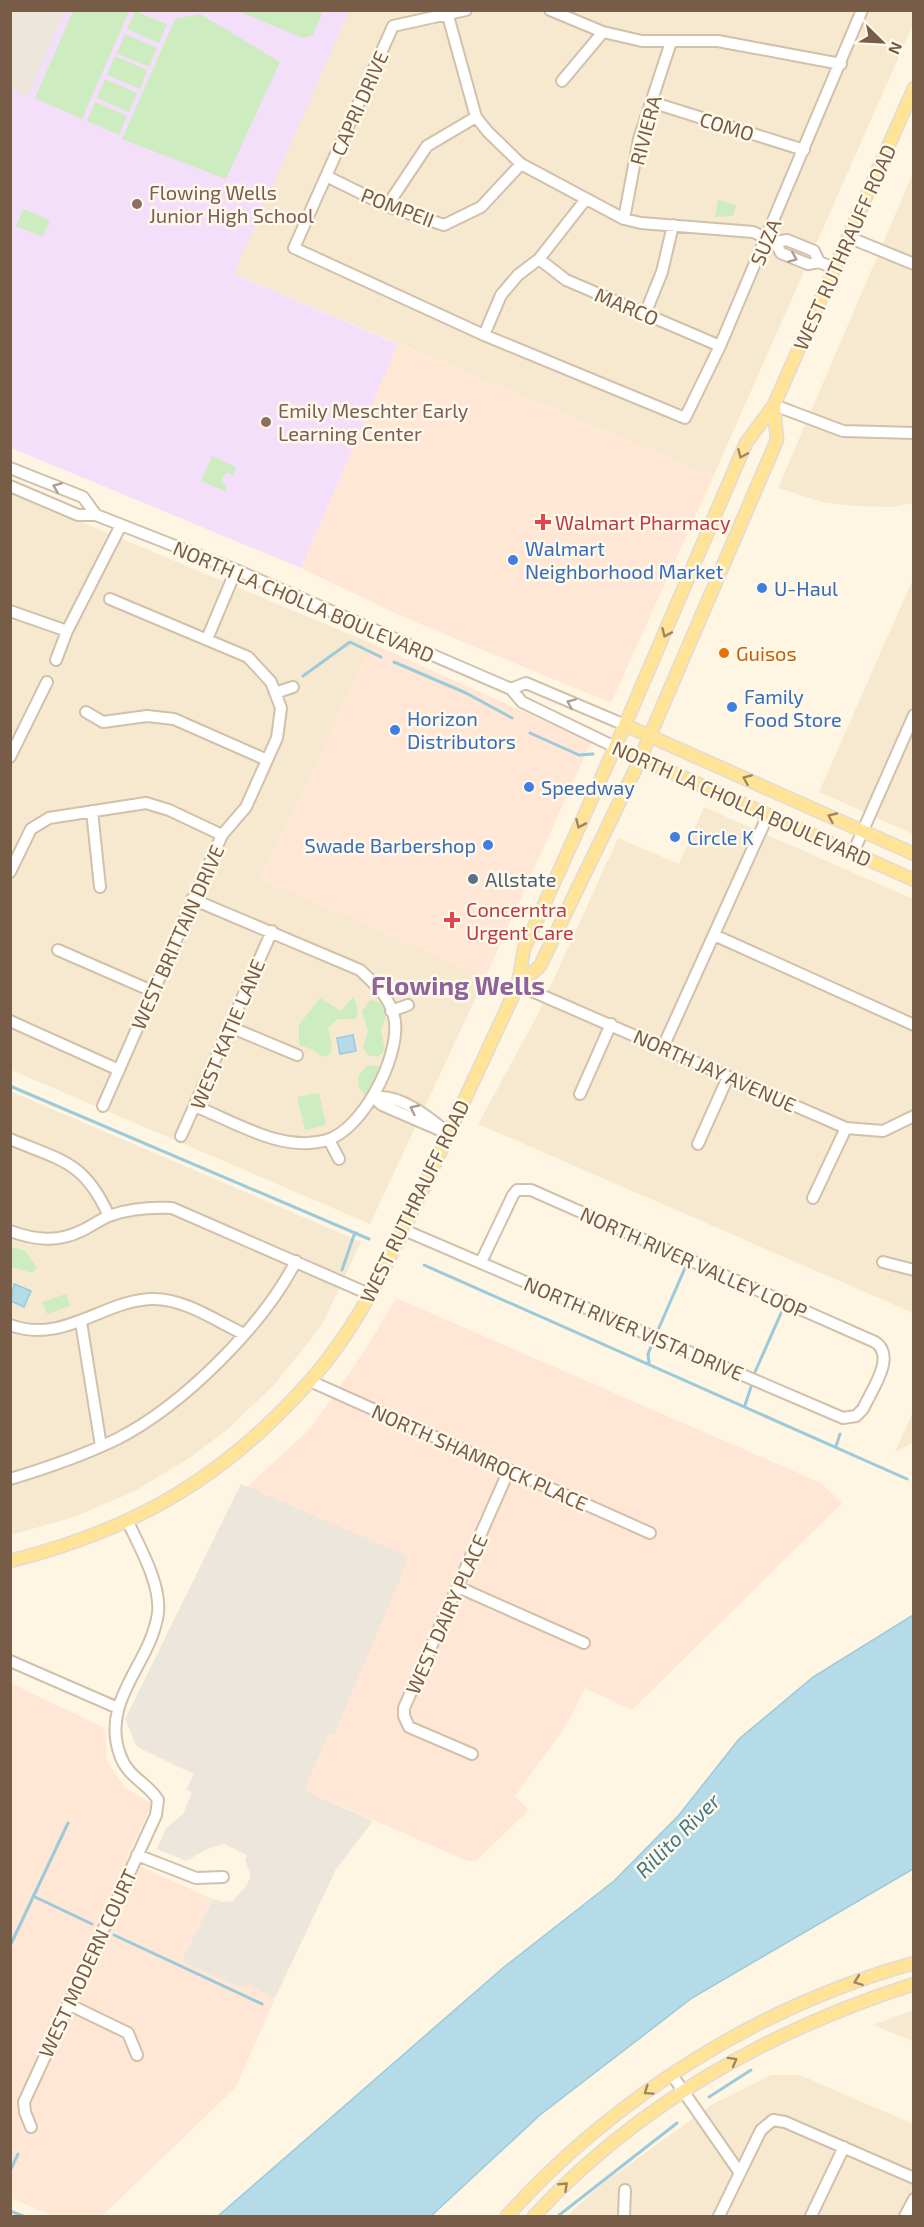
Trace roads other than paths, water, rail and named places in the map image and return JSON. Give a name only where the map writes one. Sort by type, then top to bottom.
[{"type":"main road","name":"WEST RUTHRAUFF ROAD","points":[[10,1561],[55,1550],[129,1522],[201,1480],[270,1423],[310,1381],[343,1337],[404,1230],[518,985],[524,949],[625,725],[746,443],[774,405],[914,88]]},
{"type":"main road","name":"WEST RUTHRAUFF ROAD","points":[[518,985],[540,966],[640,759],[777,440],[774,405]]},
{"type":"main road","name":"NORTH LA CHOLLA BOULEVARD","points":[[625,725],[914,854]]},
{"type":"main road","name":"NORTH LA CHOLLA BOULEVARD","points":[[615,747],[914,880]]},
{"type":"main road","points":[[507,2217],[582,2143],[672,2075],[740,2034],[785,2011],[857,1981],[914,1964]]},
{"type":"main road","points":[[534,2217],[596,2157],[683,2091],[790,2031],[849,2006],[914,1984]]},
{"type":"street","name":"CAPRI DRIVE","points":[[466,10],[393,26],[294,248],[484,335]]},
{"type":"street","points":[[550,10],[603,32],[642,41],[718,41],[841,64]]},
{"type":"street","name":"SUZA","points":[[484,335],[685,418],[771,240],[804,150],[862,10]]},
{"type":"street","points":[[441,14],[476,117],[521,164],[624,219],[641,224],[753,232],[771,240],[781,253],[808,264],[819,262],[834,268]]},
{"type":"street","points":[[562,81],[603,32]]},
{"type":"street","name":"RIVIERA","points":[[624,219],[639,139],[671,42]]},
{"type":"street","name":"COMO","points":[[651,102],[804,150]]},
{"type":"street","points":[[387,206],[427,146],[476,117]]},
{"type":"street","name":"POMPEII","points":[[326,176],[387,206],[444,225],[481,207],[521,164]]},
{"type":"street","points":[[484,335],[501,295],[518,275],[539,259],[586,199]]},
{"type":"street","points":[[645,314],[662,272],[673,225]]},
{"type":"street","points":[[848,237],[914,264]]},
{"type":"street","name":"MARCO","points":[[539,259],[566,280],[720,346]]},
{"type":"street","points":[[774,405],[843,431],[914,433]]},
{"type":"street","name":"NORTH LA CHOLLA BOULEVARD","points":[[10,468],[83,498],[96,515]]},
{"type":"street","name":"NORTH LA CHOLLA BOULEVARD","points":[[10,486],[78,515],[96,515],[236,570],[511,689],[522,702],[615,747]]},
{"type":"street","points":[[56,660],[67,631],[121,525]]},
{"type":"street","points":[[207,639],[236,570]]},
{"type":"street","points":[[110,599],[248,657],[271,682],[275,693],[293,687]]},
{"type":"street","points":[[10,610],[67,631]]},
{"type":"street","points":[[10,757],[47,681]]},
{"type":"street","name":"NORTH LA CHOLLA BOULEVARD","points":[[511,689],[526,683],[625,725]]},
{"type":"street","name":"WEST BRITTAIN DRIVE","points":[[103,1106],[222,835],[246,807],[277,738],[281,708],[275,693]]},
{"type":"street","points":[[86,712],[103,722],[147,716],[174,719],[267,760]]},
{"type":"street","points":[[853,853],[914,715]]},
{"type":"street","points":[[10,872],[31,829],[49,818],[146,803],[169,810],[222,835]]},
{"type":"street","points":[[92,811],[100,887]]},
{"type":"street","points":[[663,1047],[768,815]]},
{"type":"street","points":[[192,899],[360,970],[380,989],[395,1023],[393,1049],[373,1097],[350,1127],[329,1140],[305,1143],[279,1141],[196,1107]]},
{"type":"street","name":"WEST KATIE LANE","points":[[182,1136],[272,931]]},
{"type":"street","points":[[714,935],[914,1025]]},
{"type":"street","points":[[58,950],[152,991]]},
{"type":"street","name":"NORTH JAY AVENUE","points":[[518,985],[846,1128],[883,1131],[914,1116]]},
{"type":"street","points":[[391,1011],[408,1005]]},
{"type":"street","points":[[10,1021],[118,1070]]},
{"type":"street","points":[[580,1094],[611,1024]]},
{"type":"street","points":[[230,1027],[297,1055]]},
{"type":"street","points":[[698,1144],[728,1077]]},
{"type":"street","points":[[373,1097],[385,1096],[426,1115],[449,1134]]},
{"type":"street","points":[[813,1198],[846,1128]]},
{"type":"street","points":[[10,1139],[63,1161],[84,1173],[97,1189],[109,1216]]},
{"type":"street","points":[[329,1140],[339,1159]]},
{"type":"street","name":"NORTH RIVER VALLEY LOOP","points":[[481,1262],[509,1200],[520,1187],[531,1190],[885,1348],[884,1363],[862,1409]]},
{"type":"street","points":[[10,1232],[35,1240],[53,1239],[80,1232],[109,1216],[144,1207],[172,1208],[369,1294]]},
{"type":"street","name":"NORTH RIVER VISTA DRIVE","points":[[404,1230],[837,1416],[855,1421],[862,1409]]},
{"type":"street","points":[[10,1479],[61,1464],[101,1446],[160,1412],[207,1371],[244,1334],[286,1280],[296,1261]]},
{"type":"street","points":[[883,1262],[914,1270]]},
{"type":"street","points":[[10,1325],[21,1329],[45,1330],[81,1322],[123,1304],[153,1299],[177,1302],[244,1334]]},
{"type":"street","points":[[81,1322],[101,1446]]},
{"type":"street","name":"NORTH SHAMROCK PLACE","points":[[310,1381],[650,1533]]},
{"type":"street","name":"WEST DAIRY PLACE","points":[[472,1754],[409,1727],[404,1716],[405,1704],[509,1470]]},
{"type":"street","points":[[129,1522],[155,1589],[158,1613],[147,1645],[118,1708],[116,1735],[120,1756],[139,1783],[154,1793],[158,1800],[169,1796]]},
{"type":"street","points":[[458,1587],[584,1643]]},
{"type":"street","points":[[10,1661],[118,1708]]},
{"type":"street","name":"WEST MODERN COURT","points":[[31,2127],[24,2102],[156,1815],[158,1800]]},
{"type":"street","points":[[137,1855],[196,1878],[223,1877]]},
{"type":"street","points":[[68,2004],[128,2033],[137,2055]]},
{"type":"street","points":[[672,2075],[741,2173]]},
{"type":"street","points":[[720,2217],[761,2130],[772,2118],[914,2178]]},
{"type":"street","points":[[811,2217],[844,2147]]},
{"type":"street","points":[[624,2217],[625,2190]]},
{"type":"street","points":[[905,2217],[914,2199]]},
{"type":"water","points":[[353,1035],[356,1051],[340,1054],[337,1038]]},
{"type":"water","points":[[14,1284],[31,1291],[24,1307],[11,1301]]},
{"type":"water","name":"Rillito River","points":[[913,1615],[913,1869],[692,1998],[540,2115],[431,2216],[218,2216],[504,1967],[614,1881],[679,1815],[739,1739],[813,1677]]},
{"type":"waterway","points":[[303,676],[350,642],[381,657]]},
{"type":"waterway","points":[[394,662],[466,693],[512,718]]},
{"type":"waterway","points":[[530,733],[579,755],[593,754]]},
{"type":"waterway","points":[[10,1086],[369,1239]]},
{"type":"waterway","points":[[342,1270],[354,1235],[357,1233]]},
{"type":"waterway","points":[[424,1265],[907,1479]]},
{"type":"waterway","points":[[658,1330],[685,1268]]},
{"type":"waterway","points":[[755,1372],[782,1311]]},
{"type":"waterway","points":[[649,1363],[648,1354],[652,1344]]},
{"type":"waterway","points":[[745,1405],[751,1387]]},
{"type":"waterway","points":[[836,1446],[840,1434]]},
{"type":"waterway","points":[[10,1946],[68,1823]]},
{"type":"waterway","points":[[33,1896],[92,1924]]},
{"type":"waterway","points":[[114,1935],[262,2004]]},
{"type":"waterway","points":[[709,2097],[751,2070]]},
{"type":"waterway","points":[[558,2216],[677,2123]]},
{"type":"waterway","points":[[10,2171],[18,2154]]},
{"type":"waterway","points":[[10,2211],[23,2216]]},
{"type":"place","name":"Flowing Wells Junior High School","points":[[137,204]]},
{"type":"place","name":"Emily Meschter Early Learning Center","points":[[266,422]]},
{"type":"place","name":"Walmart Pharmacy","points":[[543,522]]},
{"type":"place","name":"Walmart Neighborhood Market","points":[[513,560]]},
{"type":"place","name":"U-Haul","points":[[762,588]]},
{"type":"place","name":"Guisos","points":[[724,653]]},
{"type":"place","name":"Family Food Store","points":[[732,707]]},
{"type":"place","name":"Horizon Distributors","points":[[395,730]]},
{"type":"place","name":"Speedway","points":[[529,787]]},
{"type":"place","name":"Circle K","points":[[675,837]]},
{"type":"place","name":"Swade Barbershop","points":[[488,845]]},
{"type":"place","name":"Allstate","points":[[473,879]]},
{"type":"place","name":"Concerntra Urgent Care","points":[[452,920]]},
{"type":"district","name":"Flowing Wells","points":[[458,984]]}]
